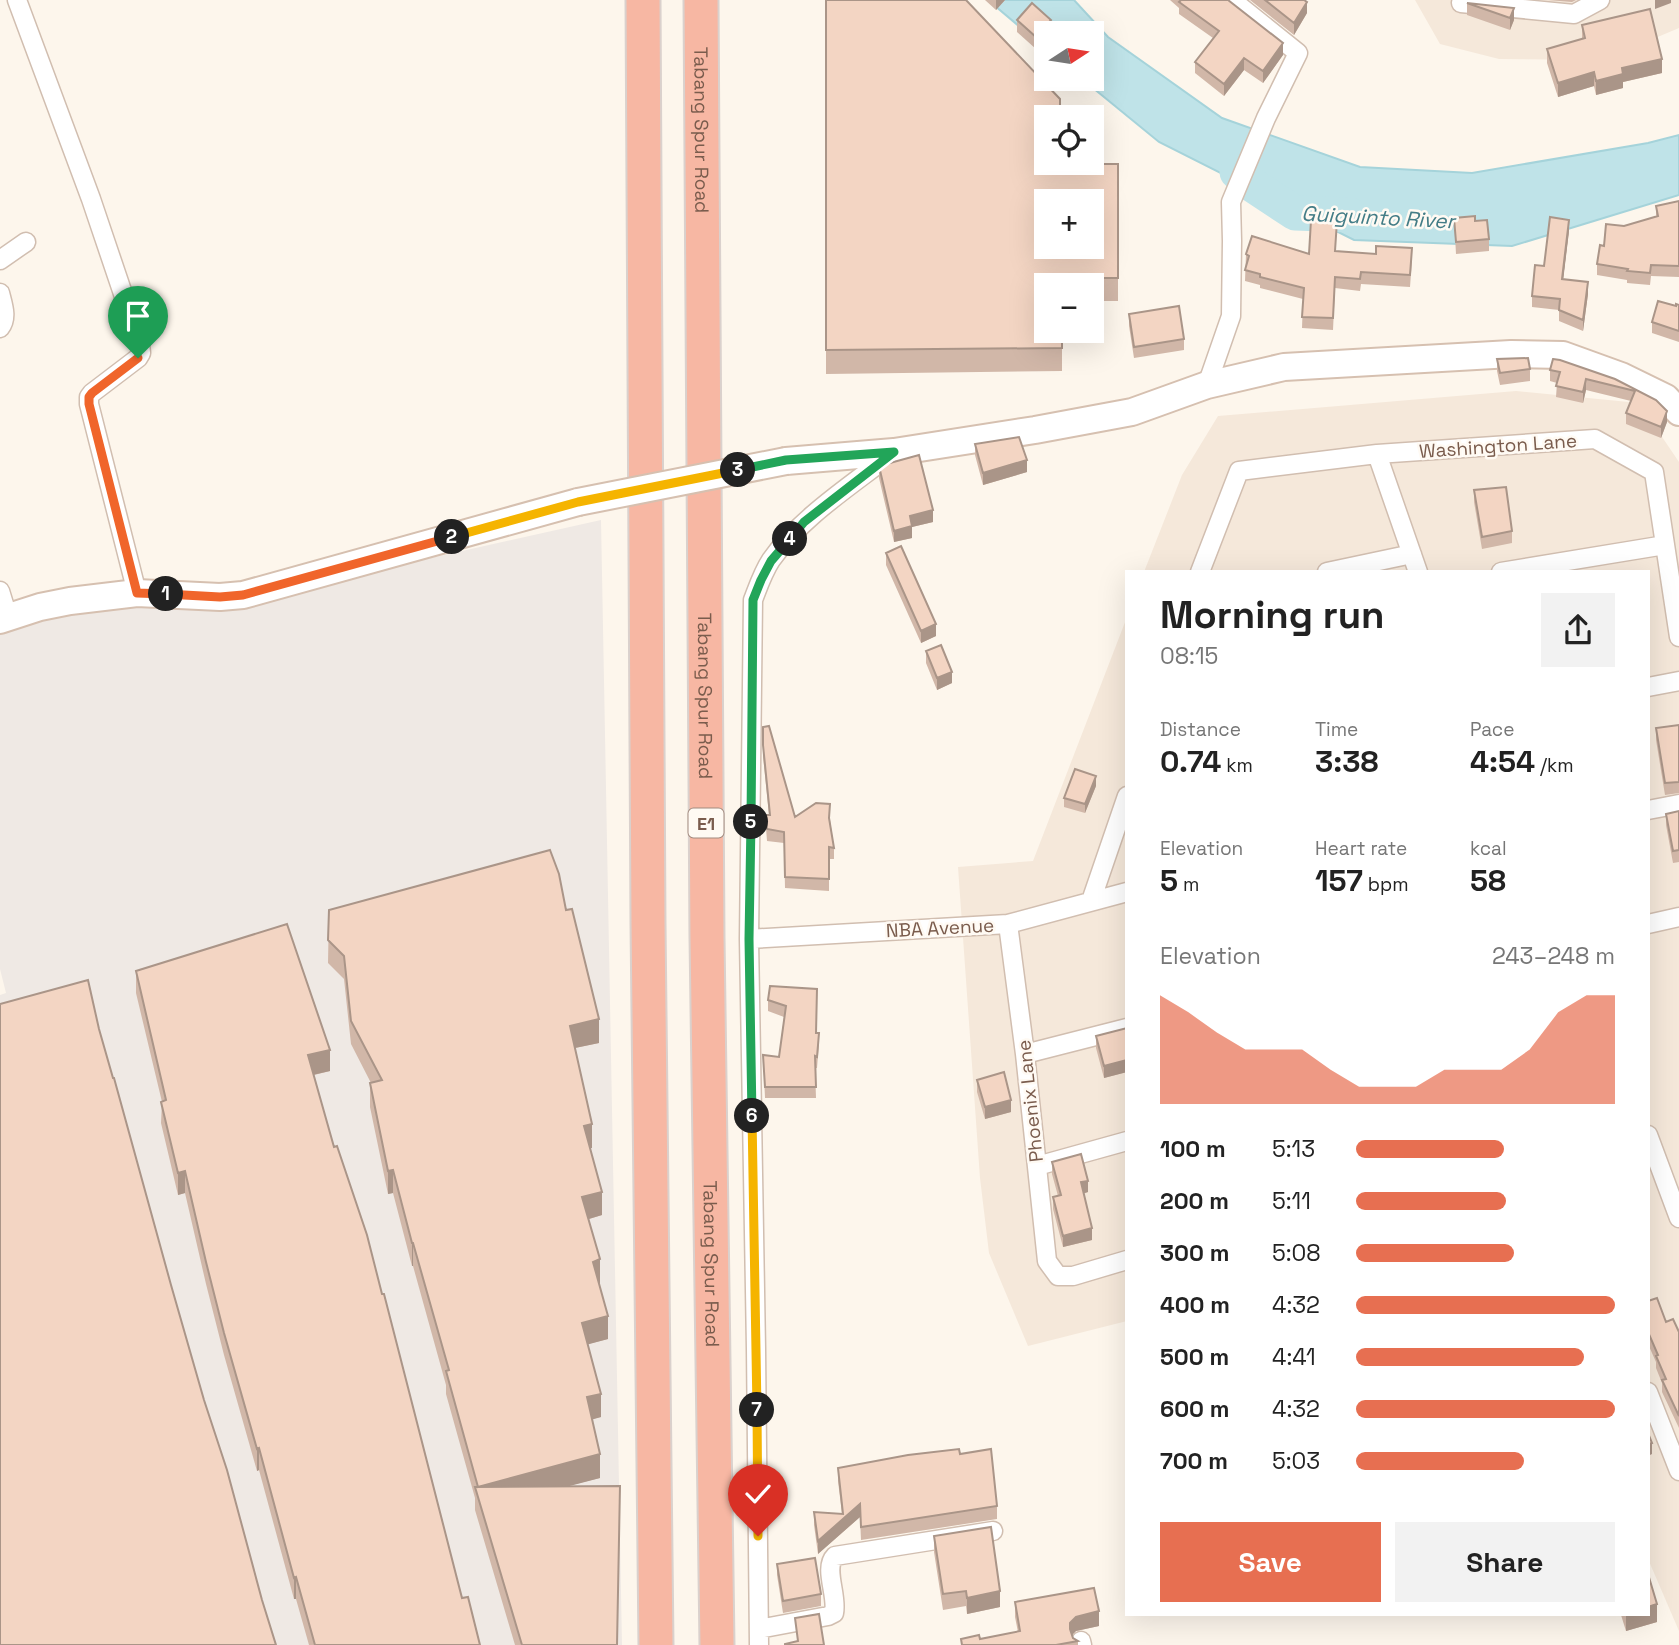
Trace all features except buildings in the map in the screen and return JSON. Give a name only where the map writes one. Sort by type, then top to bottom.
[{"type":"highway","points":[[643,0],[648,923],[656,1645]]},
{"type":"highway","name":"Tabang Spur Road","points":[[701,0],[707,937],[717,1645]]},
{"type":"street","points":[[17,0],[91,199],[140,344],[141,353],[138,358],[89,397],[137,593]]},
{"type":"street","points":[[1207,385],[1231,316],[1231,202],[1266,118],[1298,53],[1232,0]]},
{"type":"street","points":[[1461,1],[1574,14],[1600,0]]},
{"type":"street","points":[[0,260],[26,243]]},
{"type":"street","points":[[0,293],[5,315],[5,323],[0,328]]},
{"type":"street","points":[[0,591],[4,619],[40,607],[70,601],[137,593],[220,597],[243,595],[578,502],[786,460],[894,452],[1132,412],[1207,385],[1284,367],[1511,354],[1563,355],[1621,376],[1666,398],[1679,412]]},
{"type":"street","name":"Washington Lane","points":[[1377,454],[1595,439],[1654,472],[1679,638]]},
{"type":"street","points":[[894,452],[804,522],[771,561],[753,600],[749,939],[759,1637],[834,1613],[830,1569],[831,1560],[835,1556],[993,1531]]},
{"type":"street","points":[[1201,570],[1239,471],[1377,454],[1417,570]]},
{"type":"street","points":[[1513,570],[1665,545]]},
{"type":"street","points":[[1336,570],[1412,554]]},
{"type":"street","points":[[1650,687],[1679,681]]},
{"type":"street","points":[[1091,901],[1125,802]]},
{"type":"street","points":[[1650,810],[1679,804]]},
{"type":"street","name":"NBA Avenue","points":[[749,939],[1007,924],[1125,892]]},
{"type":"street","points":[[1650,924],[1679,917]]},
{"type":"street","name":"Phoenix Lane","points":[[1007,924],[1025,1054],[1047,1261],[1058,1276],[1073,1276],[1125,1261]]},
{"type":"street","points":[[1025,1054],[1125,1029]]},
{"type":"street","points":[[1650,1140],[1679,1218]]},
{"type":"street","points":[[1037,1166],[1125,1142]]},
{"type":"street","points":[[1650,1397],[1679,1471]]},
{"type":"shaded area","points":[[1415,0],[1679,0],[1679,28],[1603,60],[1499,59],[1440,44]]},
{"type":"shaded area","points":[[1516,391],[1639,403],[1679,462],[1679,1631],[1650,1564],[1650,570],[1145,570],[1182,475],[1218,416]]},
{"type":"shaded area","points":[[601,520],[622,1645],[0,1645],[0,995],[6,993],[0,969],[0,630],[126,598],[239,601]]},
{"type":"shaded area","points":[[1125,622],[1125,1322],[1028,1346],[989,1253],[980,1178],[958,867],[1033,861]]},
{"type":"water","points":[[988,0],[1074,0],[1093,21],[1034,21],[1034,39]]},
{"type":"water","points":[[1104,33],[1222,118],[1360,167],[1472,173],[1648,143],[1679,135],[1679,195],[1512,246],[1354,240],[1159,142],[1097,91],[1104,91]]},
{"type":"waterway","name":"Guiguinto River","points":[[1237,172],[1295,213],[1350,215]]},
{"type":"route","points":[[138,358],[89,397],[137,593],[220,597],[243,595],[578,502],[786,460],[894,452],[804,522],[771,561],[753,600],[749,939],[758,1536]]}]
